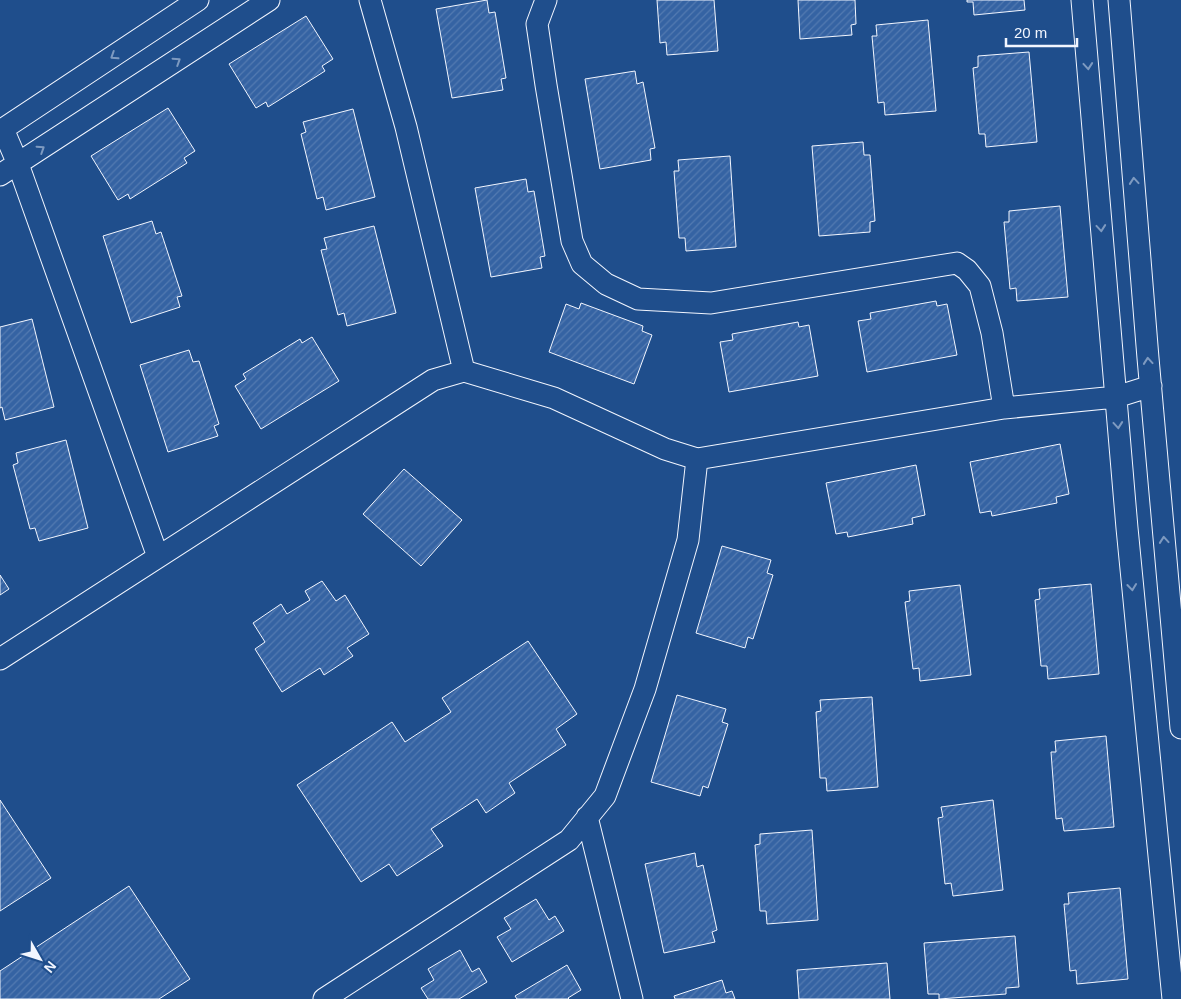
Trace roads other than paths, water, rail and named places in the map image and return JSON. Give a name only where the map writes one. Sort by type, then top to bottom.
[{"type":"street","points":[[158,557],[18,164],[1,130],[198,0]]},
{"type":"street","points":[[0,176],[269,0]]},
{"type":"street","points":[[370,0],[406,127],[464,371]]},
{"type":"street","points":[[546,0],[537,24],[572,241],[582,264],[606,284],[638,299],[711,303],[957,263],[967,270],[980,286],[992,333],[1004,408]]},
{"type":"street","points":[[1082,0],[1129,560],[1173,999]]},
{"type":"street","points":[[1119,0],[1181,728]]},
{"type":"street","points":[[0,659],[433,380],[464,371],[554,398],[665,449],[696,459],[1004,408],[1116,397],[1151,386]]},
{"type":"street","points":[[324,999],[569,840],[605,796],[646,689],[688,540],[696,459]]},
{"type":"street","points":[[587,817],[632,999]]}]
